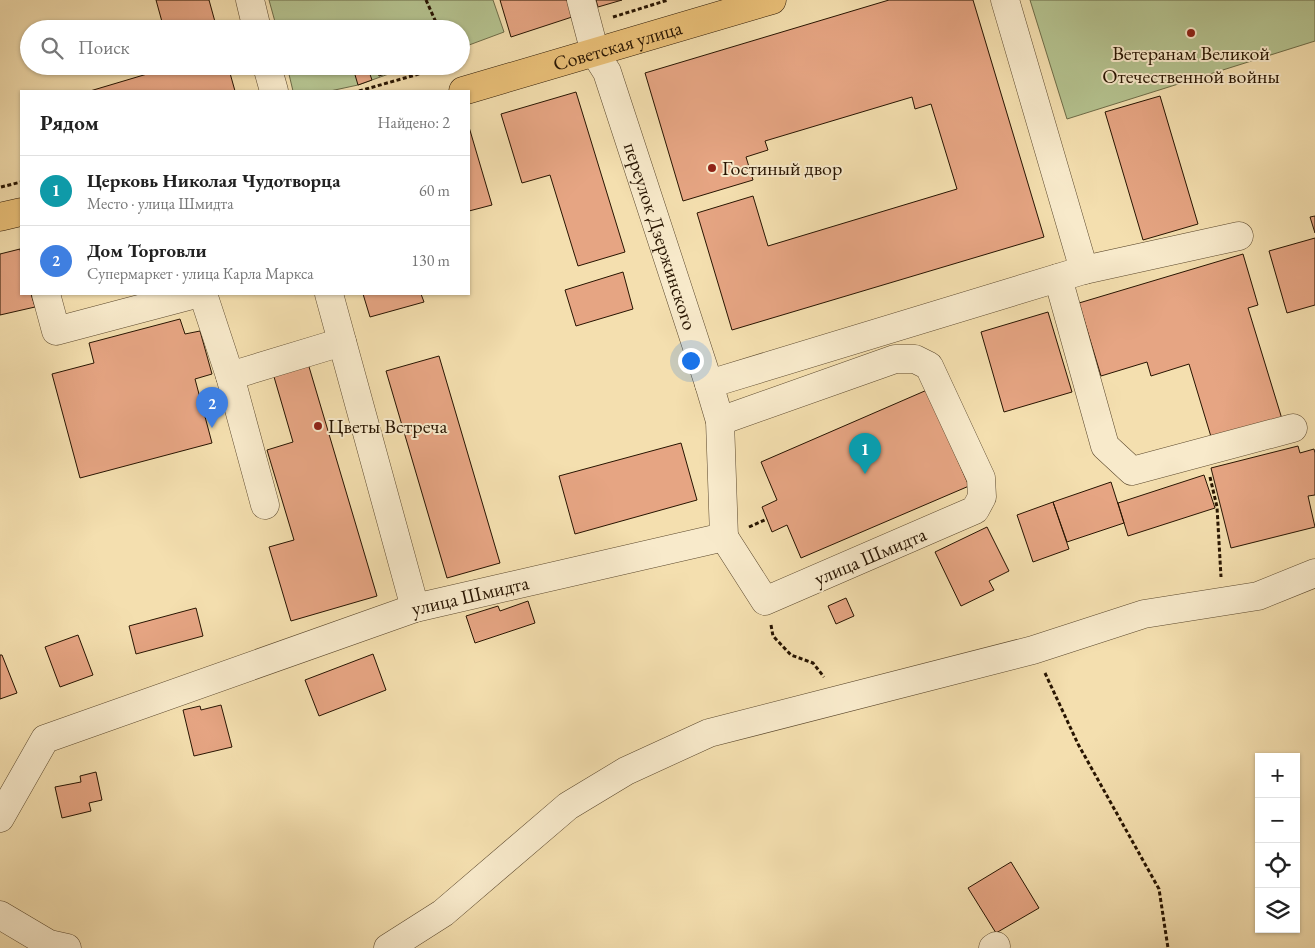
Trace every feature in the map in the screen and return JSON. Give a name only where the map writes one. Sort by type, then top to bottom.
[{"type":"main road","name":"Советская улица","points":[[466,90],[772,0]]},
{"type":"main road","points":[[0,217],[20,212]]},
{"type":"street","points":[[250,0],[255,20]]},
{"type":"street","name":"переулок Дзержинского","points":[[581,0],[595,53],[607,72],[720,421],[724,537]]},
{"type":"street","points":[[1005,0],[1084,270]]},
{"type":"street","points":[[270,75],[274,90]]},
{"type":"street","points":[[709,384],[1084,270],[1239,236]]},
{"type":"street","points":[[1058,278],[1105,446],[1132,471],[1293,428]]},
{"type":"street","points":[[46,295],[56,331],[192,295]]},
{"type":"street","points":[[203,295],[230,376],[265,505]]},
{"type":"street","points":[[329,295],[415,608]]},
{"type":"street","points":[[230,376],[342,342]]},
{"type":"street","name":"улица Шмидта","points":[[720,421],[895,359],[915,359],[929,366],[981,478],[982,497],[975,510],[766,601]]},
{"type":"street","points":[[724,537],[766,601]]},
{"type":"street","name":"улица Шмидта","points":[[0,818],[45,739],[415,608],[724,537]]},
{"type":"street","points":[[388,948],[443,913],[568,806],[626,771],[709,733],[1034,650],[1144,614],[1258,596],[1315,573]]},
{"type":"street","points":[[0,915],[49,944],[67,948]]},
{"type":"path","points":[[426,0],[435,20]]},
{"type":"path","points":[[363,90],[415,75]]},
{"type":"path","points":[[0,188],[20,182]]},
{"type":"path","points":[[1217,508],[1222,602]]},
{"type":"path","points":[[759,522],[767,519]]},
{"type":"path","points":[[766,601],[773,636],[791,655],[813,663],[841,699]]},
{"type":"path","points":[[1034,650],[1078,744],[1159,889],[1168,948]]},
{"type":"green space","points":[[269,0],[493,0],[504,32],[470,45],[470,20],[275,20]]},
{"type":"green space","points":[[1030,0],[1315,0],[1315,41],[1067,119]]},
{"type":"green space","points":[[289,75],[386,75],[358,85],[335,90],[293,90]]},
{"type":"building","points":[[156,0],[209,0],[215,20],[162,20]]},
{"type":"building","points":[[500,0],[567,0],[572,17],[511,37]]},
{"type":"building","points":[[596,0],[622,0],[598,7]]},
{"type":"building","name":"Гостиный двор","points":[[889,0],[973,0],[1044,237],[732,330],[697,213],[753,196],[768,246],[957,189],[931,104],[915,109],[912,97],[765,141],[768,150],[746,157],[753,180],[683,201],[645,73]]},
{"type":"building","points":[[144,75],[231,75],[235,90],[93,90]]},
{"type":"building","points":[[355,75],[370,75],[372,80],[358,85]]},
{"type":"building","points":[[576,92],[625,252],[578,266],[550,175],[522,183],[501,114]]},
{"type":"building","points":[[1160,96],[1198,224],[1143,240],[1105,112]]},
{"type":"building","points":[[470,130],[492,205],[470,211]]},
{"type":"building","points":[[1315,216],[1315,233],[1310,217]]},
{"type":"building","points":[[1315,238],[1315,305],[1287,313],[1269,251]]},
{"type":"building","points":[[20,249],[20,295],[31,295],[35,307],[0,315],[0,254]]},
{"type":"building","points":[[1243,254],[1258,305],[1248,308],[1282,419],[1212,440],[1189,364],[1151,376],[1147,362],[1101,376],[1079,303]]},
{"type":"building","points":[[623,272],[633,309],[576,326],[565,290]]},
{"type":"building","points":[[363,295],[421,295],[424,302],[370,317]]},
{"type":"building","points":[[1048,312],[1072,392],[1004,412],[981,332]]},
{"type":"building","points":[[180,319],[185,334],[200,331],[212,374],[195,379],[212,443],[80,478],[52,374],[94,363],[89,343]]},
{"type":"building","points":[[439,356],[500,563],[447,578],[386,371]]},
{"type":"building","points":[[307,360],[377,596],[291,621],[269,547],[294,540],[267,450],[293,442],[272,370]]},
{"type":"building","points":[[927,390],[969,486],[801,558],[787,525],[772,532],[762,507],[777,500],[761,462]]},
{"type":"building","points":[[681,443],[697,500],[575,534],[559,476]]},
{"type":"building","points":[[1298,446],[1300,453],[1314,449],[1315,453],[1315,495],[1308,496],[1315,527],[1231,548],[1211,468]]},
{"type":"building","points":[[1204,475],[1215,508],[1128,536],[1118,503]]},
{"type":"building","points":[[1111,482],[1124,523],[1067,542],[1053,502]]},
{"type":"building","points":[[1053,502],[1069,549],[1033,562],[1017,515]]},
{"type":"building","points":[[987,527],[1009,571],[989,581],[994,590],[961,606],[935,552]]},
{"type":"building","points":[[846,598],[854,616],[836,624],[828,606]]},
{"type":"building","points":[[528,601],[535,623],[475,643],[466,616],[498,606],[500,611]]},
{"type":"building","points":[[196,608],[203,636],[136,654],[129,626]]},
{"type":"building","points":[[78,635],[93,675],[60,687],[45,647]]},
{"type":"building","points":[[373,654],[386,690],[319,716],[305,680]]},
{"type":"building","points":[[0,655],[2,655],[17,693],[0,699]]},
{"type":"building","points":[[221,705],[232,747],[194,756],[183,710],[200,706],[201,710]]},
{"type":"building","points":[[96,772],[102,800],[89,803],[91,811],[62,818],[55,787],[81,782],[80,776]]},
{"type":"building","points":[[1011,862],[1039,908],[996,933],[968,888]]},
{"type":"place","name":"Ветеранам Великой Отечественной войны","points":[[1191,33]]},
{"type":"place","name":"Гостиный двор","points":[[712,168]]},
{"type":"place","name":"Цветы Встреча","points":[[318,426]]},
{"type":"place","name":"Дом Торговли","points":[[212,428]]},
{"type":"place","name":"Церковь Николая Чудотворца","points":[[865,474]]}]
